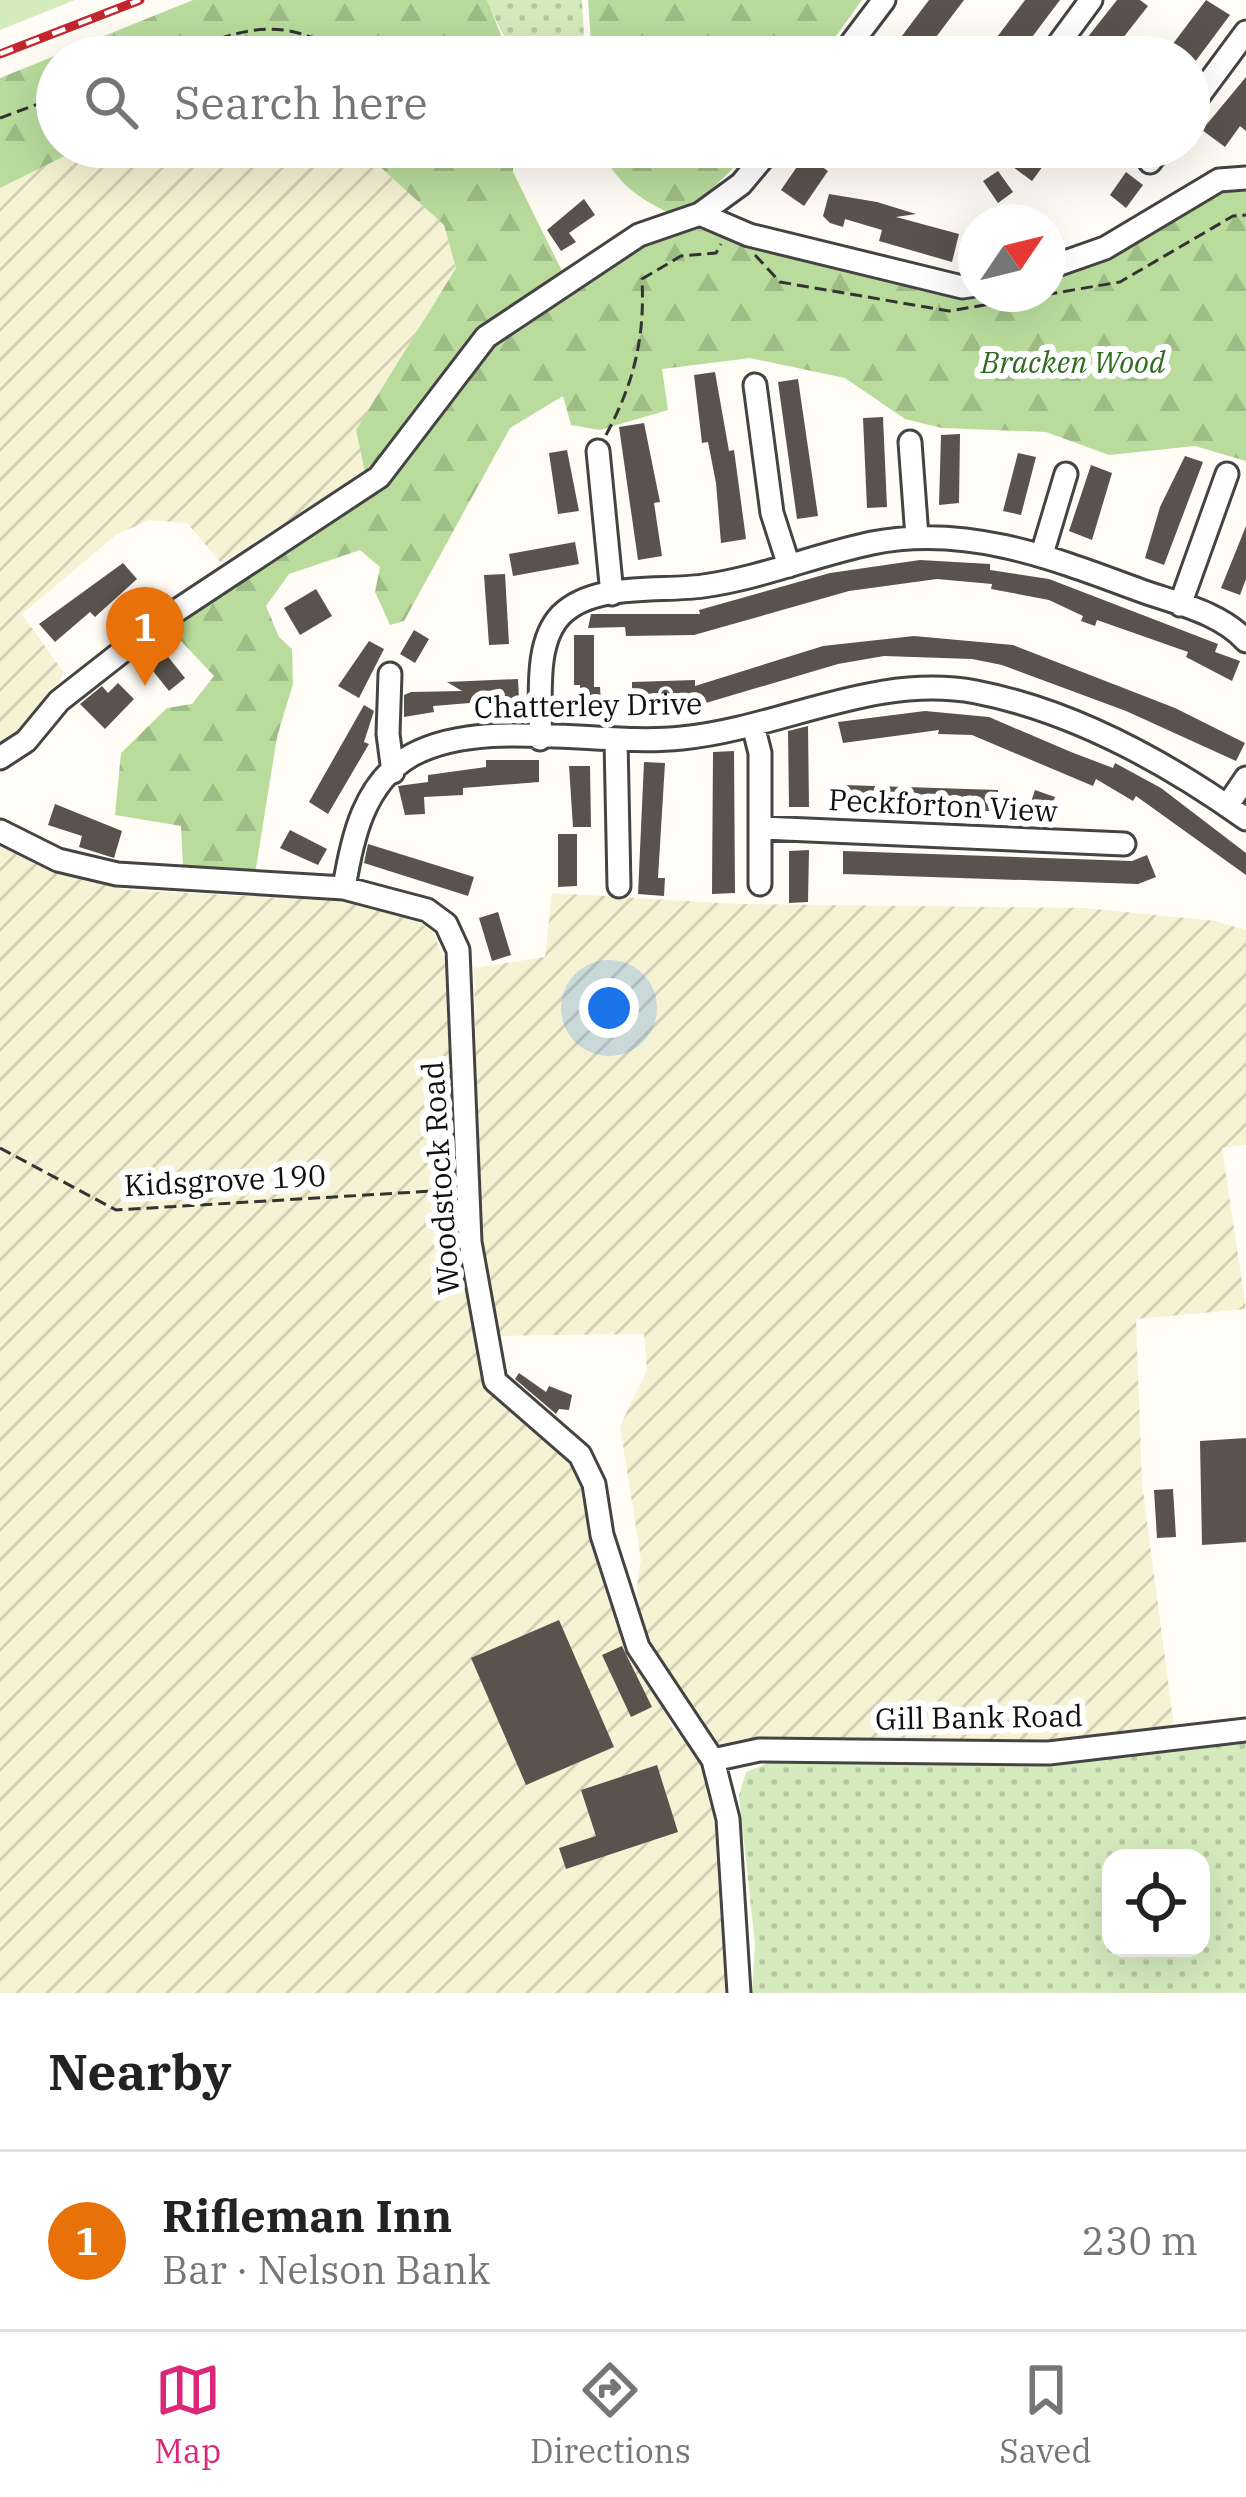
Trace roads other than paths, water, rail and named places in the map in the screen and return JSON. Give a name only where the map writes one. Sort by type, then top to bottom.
[{"type":"street","points":[[857,36],[884,0]]},
{"type":"street","points":[[1064,36],[1091,0]]},
{"type":"street","points":[[1210,81],[1246,32]]},
{"type":"street","points":[[0,758],[26,741],[59,701],[161,621],[356,494],[398,457],[486,338],[639,235],[700,214],[754,168]]},
{"type":"street","points":[[1066,262],[1105,248],[1219,180],[1246,178]]},
{"type":"street","points":[[700,214],[729,227],[958,286]]},
{"type":"street","points":[[750,397],[772,513],[789,566]]},
{"type":"street","points":[[910,442],[917,537]]},
{"type":"street","points":[[598,451],[612,594]]},
{"type":"street","points":[[1042,554],[1066,473]]},
{"type":"street","points":[[1180,605],[1227,474]]},
{"type":"street","points":[[540,739],[549,630],[572,606],[612,594],[700,587],[917,537],[978,540],[1042,554],[1216,618],[1246,641]]},
{"type":"street","points":[[390,674],[388,734],[393,772]]},
{"type":"street","name":"Chatterley Drive","points":[[344,887],[352,837],[369,797],[408,758],[444,741],[680,739],[878,691],[970,691],[1026,703],[1164,765],[1237,813]]},
{"type":"street","points":[[753,725],[760,753],[760,884]]},
{"type":"street","points":[[616,740],[619,886]]},
{"type":"street","points":[[1237,813],[1246,778]]},
{"type":"street","name":"Peckforton View","points":[[760,827],[1124,844]]},
{"type":"street","name":"Woodstock Road","points":[[0,831],[58,860],[117,874],[344,887],[427,910],[446,924],[458,950],[470,1242],[495,1381],[580,1454],[594,1484],[602,1535],[638,1647],[713,1760],[728,1819],[739,1993]]},
{"type":"street","name":"Gill Bank Road","points":[[713,1760],[760,1750],[1049,1753],[1246,1730]]},
{"type":"railway","points":[[47,36],[140,0]]},
{"type":"railway","points":[[0,54],[36,40]]},
{"type":"place","name":"Rifleman Inn","points":[[145,686]]},
{"type":"park label","name":"Bracken Wood","points":[[1073,363]]}]
